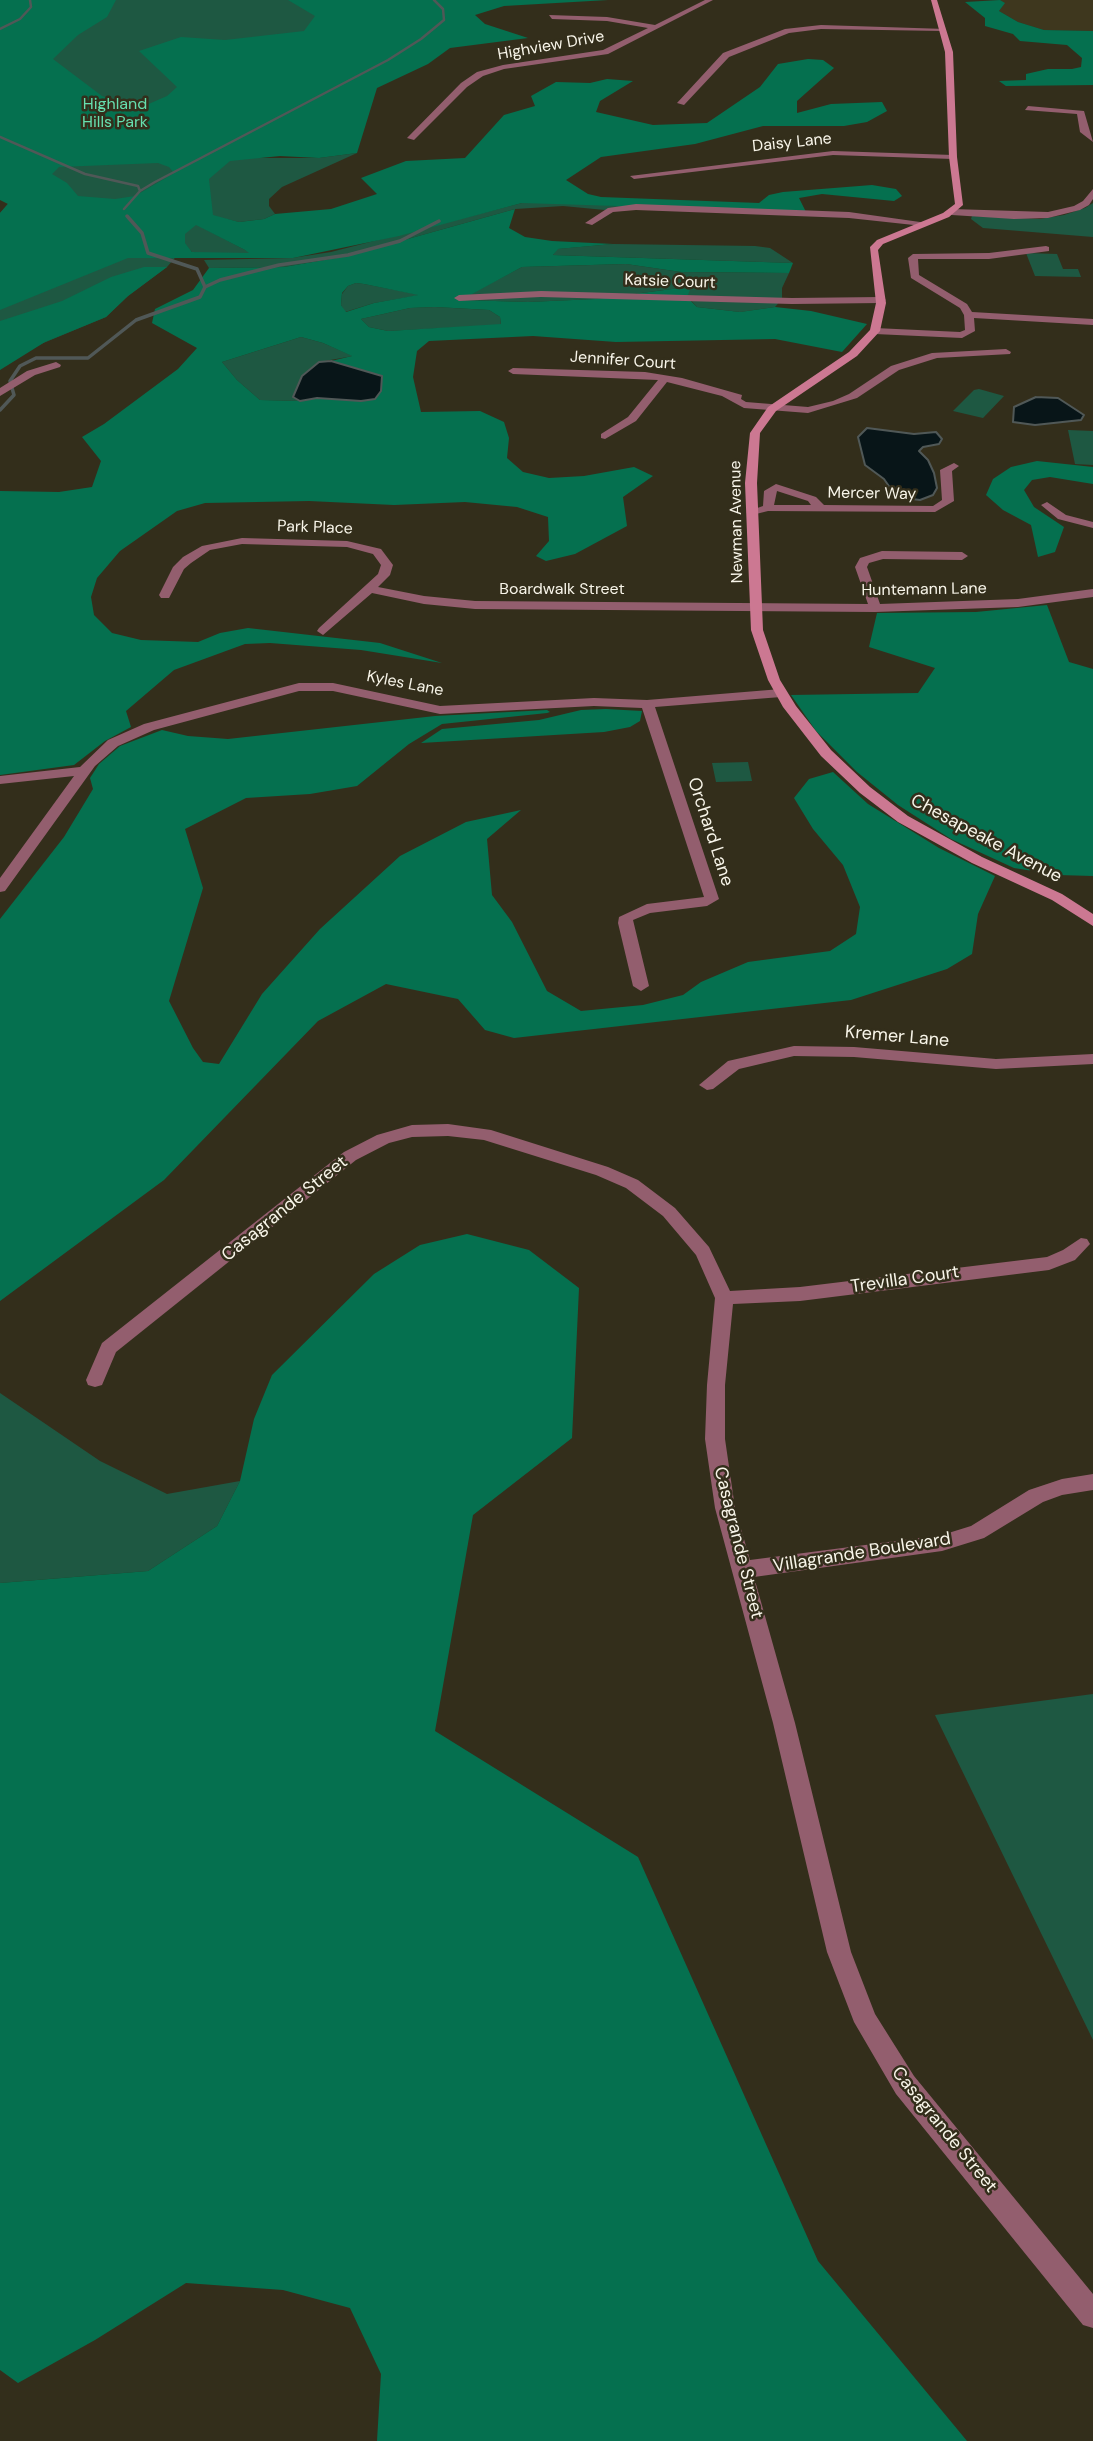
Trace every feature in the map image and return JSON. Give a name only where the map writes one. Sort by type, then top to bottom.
[{"type":"street","name":"Highview Drive","points":[[411,138],[478,75],[503,67],[593,56],[614,49],[710,0]]},
{"type":"street","points":[[934,0],[949,52],[953,157],[960,201],[952,212]]},
{"type":"street","points":[[552,17],[607,19],[656,27]]},
{"type":"street","points":[[681,103],[726,55],[788,31],[821,27],[942,29]]},
{"type":"street","points":[[1028,108],[1078,112],[1084,132],[1093,140]]},
{"type":"street","name":"Daisy Lane","points":[[634,176],[833,153],[953,157]]},
{"type":"street","points":[[1046,250],[989,257],[918,255],[913,258],[914,276],[964,306],[969,315],[971,330],[965,334],[874,331],[881,300],[873,249],[887,237],[952,212],[1048,215],[1077,208],[1086,203],[1093,191],[1092,183]]},
{"type":"street","points":[[589,223],[611,210],[636,207],[849,215],[923,223]]},
{"type":"street","name":"Katsie Court","points":[[459,298],[528,294],[792,301],[881,300]]},
{"type":"street","points":[[969,315],[1093,322]]},
{"type":"street","name":"Newman Avenue","points":[[781,693],[764,656],[754,606],[752,446],[755,433],[772,409],[853,354],[874,331]]},
{"type":"street","name":"Jennifer Court","points":[[513,371],[665,378],[727,396],[744,405],[808,410],[837,403],[853,396],[895,368],[936,355],[1006,352]]},
{"type":"street","points":[[7,388],[31,373],[56,365]]},
{"type":"street","points":[[605,436],[632,419],[665,378]]},
{"type":"street","name":"Mercer Way","points":[[752,512],[768,508],[935,509],[948,501],[946,470],[954,466]]},
{"type":"street","points":[[768,508],[770,491],[776,487],[812,499],[818,505],[817,509]]},
{"type":"street","points":[[1047,505],[1062,517],[1093,525]]},
{"type":"street","name":"Park Place","points":[[165,595],[179,567],[212,546],[242,541],[347,544],[377,551],[387,565],[384,575],[323,631]]},
{"type":"street","points":[[875,608],[861,566],[864,561],[882,555],[962,555]]},
{"type":"street","name":"Boardwalk Street","points":[[370,589],[424,600],[475,605],[754,606]]},
{"type":"street","name":"Huntemann Lane","points":[[754,606],[875,608],[984,605],[1093,593]]},
{"type":"street","name":"Kyles Lane","points":[[0,888],[84,771],[113,743],[149,727],[313,685],[440,710],[594,702],[648,704],[781,693]]},
{"type":"street","name":"Chesapeake Avenue","points":[[781,693],[825,753],[887,807],[977,860],[1057,897],[1093,921]]},
{"type":"street","name":"Orchard Lane","points":[[641,986],[625,923],[626,917],[640,911],[707,902],[712,899],[648,704]]},
{"type":"street","points":[[0,780],[84,771]]},
{"type":"street","name":"Kremer Lane","points":[[707,1086],[734,1065],[794,1051],[854,1052],[996,1064],[1093,1059]]},
{"type":"street","name":"Casagrande Street","points":[[95,1380],[109,1348],[350,1156],[383,1139],[412,1131],[485,1133],[602,1171],[632,1184],[668,1212],[703,1252],[724,1298],[716,1385],[715,1439],[725,1508],[784,1723],[839,1952],[870,2033],[905,2085],[1093,2315]]},
{"type":"street","name":"Trevilla Court","points":[[724,1298],[800,1294],[1049,1263],[1069,1255],[1081,1244]]},
{"type":"street","name":"Villagrande Boulevard","points":[[743,1570],[943,1543],[977,1532],[1036,1496],[1062,1487],[1093,1482]]},
{"type":"shaded area","points":[[1000,0],[1093,0],[1093,31],[1044,30],[1018,22],[999,11],[1004,3]]},
{"type":"shaded area","points":[[331,361],[382,376],[381,391],[375,399],[361,401],[317,398],[300,401],[293,397],[302,376],[319,362]]},
{"type":"shaded area","points":[[1036,397],[1058,398],[1084,415],[1081,420],[1035,425],[1013,422],[1014,407]]},
{"type":"shaded area","points":[[867,428],[914,434],[936,432],[942,439],[939,444],[923,447],[919,451],[928,460],[934,473],[937,488],[933,495],[920,500],[904,498],[893,492],[884,479],[865,465],[858,437]]},
{"type":"green space","name":"Highland Hills Park","points":[[0,0],[456,0],[257,158],[319,158],[357,153],[282,187],[269,199],[269,206],[275,214],[264,219],[239,222],[213,216],[203,228],[251,253],[206,254],[192,252],[186,245],[167,267],[128,296],[106,317],[0,361],[0,213],[12,199],[0,18],[4,17]]},
{"type":"green space","points":[[0,0],[116,0],[107,17],[78,35],[53,59],[102,96],[137,109],[167,96],[177,87],[139,51],[181,37],[225,40],[304,31],[315,16],[288,0],[608,0],[504,6],[475,15],[485,24],[528,38],[450,48],[428,64],[377,88],[357,153],[319,158],[280,156],[230,161],[209,179],[213,215],[239,222],[264,219],[275,214],[331,209],[377,194],[361,178],[406,161],[465,158],[504,115],[535,106],[531,96],[556,82],[590,83],[607,79],[633,81],[600,101],[596,112],[653,125],[707,123],[760,87],[778,64],[808,59],[823,60],[834,68],[797,101],[797,113],[831,104],[882,102],[887,111],[867,122],[844,126],[763,126],[695,144],[601,157],[566,180],[588,194],[601,197],[759,203],[769,195],[783,192],[872,185],[896,189],[902,196],[894,201],[822,194],[799,198],[806,212],[522,203],[399,236],[293,258],[128,258],[0,310],[0,213],[8,204],[0,200]],"holes":[[[158,163],[169,167],[174,173],[135,196],[115,199],[78,196],[67,183],[52,174],[59,167]],[[196,225],[245,250],[249,253],[192,252],[185,243],[185,234]]]},
{"type":"green space","points":[[1000,0],[1005,3],[999,11],[1018,22],[1044,30],[1093,31],[1093,85],[1006,86],[999,81],[1026,80],[1026,74],[1048,69],[1081,67],[1082,58],[1067,45],[1020,41],[1013,34],[985,26],[985,18],[965,2]]},
{"type":"green space","points":[[522,203],[627,206],[605,210],[563,206],[515,209],[347,256],[284,267],[209,268],[204,260],[292,258],[331,252]]},
{"type":"green space","points":[[1093,203],[1093,237],[983,228],[971,219],[972,216],[1040,219],[1064,215]]},
{"type":"green space","points":[[515,209],[509,228],[525,237],[613,244],[558,249],[553,255],[793,263],[789,273],[681,272],[626,264],[522,267],[461,300],[528,302],[595,299],[680,288],[690,290],[687,297],[697,307],[740,312],[775,307],[811,311],[867,324],[842,352],[775,339],[616,342],[533,336],[429,341],[417,351],[413,377],[421,412],[480,411],[504,422],[509,438],[507,458],[523,472],[549,478],[584,476],[634,467],[653,476],[623,497],[627,526],[575,554],[546,561],[536,556],[549,541],[548,517],[517,507],[465,502],[394,505],[309,501],[205,503],[177,511],[120,551],[97,578],[91,597],[94,615],[112,633],[141,640],[198,642],[220,633],[248,628],[380,643],[442,663],[361,650],[270,643],[245,644],[174,670],[126,711],[131,727],[105,741],[74,765],[0,775],[0,491],[59,492],[92,487],[101,461],[82,437],[104,424],[178,369],[197,348],[152,323],[155,309],[193,290],[209,268],[284,267],[347,256]],"holes":[[[364,284],[418,295],[374,303],[346,312],[341,305],[342,293],[348,286]],[[410,308],[489,310],[500,317],[501,324],[388,331],[369,327],[361,319]],[[301,337],[352,356],[331,361],[382,376],[361,401],[317,398],[300,401],[260,400],[237,380],[222,362]]]},
{"type":"green space","points":[[613,244],[755,246],[770,248],[793,263],[553,255],[557,249]]},
{"type":"green space","points":[[1026,253],[1057,254],[1063,269],[1078,269],[1081,277],[1035,276]]},
{"type":"green space","points":[[626,264],[681,272],[789,273],[782,288],[782,299],[775,307],[740,312],[697,307],[680,288],[595,299],[528,302],[459,300],[522,267]]},
{"type":"green space","points":[[144,267],[167,267],[128,296],[106,317],[45,342],[0,370],[0,321],[62,301],[111,277]]},
{"type":"green space","points":[[356,283],[421,295],[374,303],[345,312],[341,305],[342,294],[348,286]]},
{"type":"green space","points":[[410,308],[489,310],[500,317],[501,325],[388,331],[369,327],[361,319]]},
{"type":"green space","points":[[301,337],[353,356],[319,362],[302,376],[293,397],[300,401],[260,400],[237,380],[222,362]]},
{"type":"green space","points":[[974,390],[1004,396],[983,418],[953,411]]},
{"type":"green space","points":[[1068,430],[1093,431],[1093,465],[1075,464]]},
{"type":"green space","points":[[1037,461],[1093,467],[1093,484],[1050,477],[1032,480],[1024,490],[1034,507],[1064,527],[1055,552],[1038,557],[1031,525],[1003,510],[986,495],[993,479],[1011,467]]},
{"type":"green space","points":[[1047,605],[1069,662],[1093,669],[1093,876],[1058,875],[1014,868],[951,839],[898,805],[857,772],[816,731],[791,695],[918,693],[935,668],[869,647],[877,613],[976,612]]},
{"type":"green space","points":[[547,710],[550,712],[442,724],[409,744],[357,786],[310,794],[246,798],[185,829],[203,888],[169,1001],[203,1062],[219,1064],[262,994],[320,929],[400,856],[466,822],[521,810],[487,839],[492,895],[512,922],[547,991],[581,1011],[643,1005],[683,995],[701,982],[748,962],[830,951],[856,934],[860,907],[843,865],[813,829],[794,798],[809,779],[833,772],[868,804],[939,848],[995,876],[978,914],[972,954],[947,969],[851,1000],[514,1038],[485,1030],[458,999],[386,984],[318,1021],[164,1180],[0,1301],[0,919],[64,837],[93,789],[90,778],[99,764],[120,746],[162,730],[188,736],[228,739],[435,716]]},
{"type":"green space","points":[[581,710],[642,711],[640,721],[630,727],[604,732],[421,743],[442,729],[539,720]]},
{"type":"green space","points":[[748,762],[752,781],[716,782],[712,763]]},
{"type":"green space","points":[[467,1234],[529,1250],[579,1288],[572,1438],[473,1515],[435,1731],[638,1857],[818,2261],[967,2441],[377,2441],[381,2374],[350,2308],[283,2290],[186,2283],[95,2340],[18,2383],[0,2370],[0,1583],[148,1571],[217,1526],[240,1481],[254,1419],[272,1375],[374,1274],[420,1245]]},
{"type":"green space","points":[[0,1393],[100,1461],[167,1494],[240,1481],[217,1526],[148,1571],[0,1583]]},
{"type":"green space","points":[[1093,1694],[1093,2040],[935,1715]]},
{"type":"waterway","points":[[0,29],[20,19],[31,7],[30,0]]},
{"type":"waterway","points":[[140,191],[388,60],[421,39],[444,20],[443,9],[434,0]]},
{"type":"waterway","points":[[0,137],[85,174],[138,186],[140,191]]},
{"type":"waterway","points":[[124,209],[140,191]]},
{"type":"waterway","points":[[127,216],[142,233],[148,253],[197,269],[205,287]]},
{"type":"waterway","points":[[205,287],[220,280],[279,265],[348,255],[400,241],[439,221]]},
{"type":"waterway","points":[[0,410],[14,395],[10,381],[20,366],[36,358],[88,358],[136,320],[200,297],[205,287]]}]
